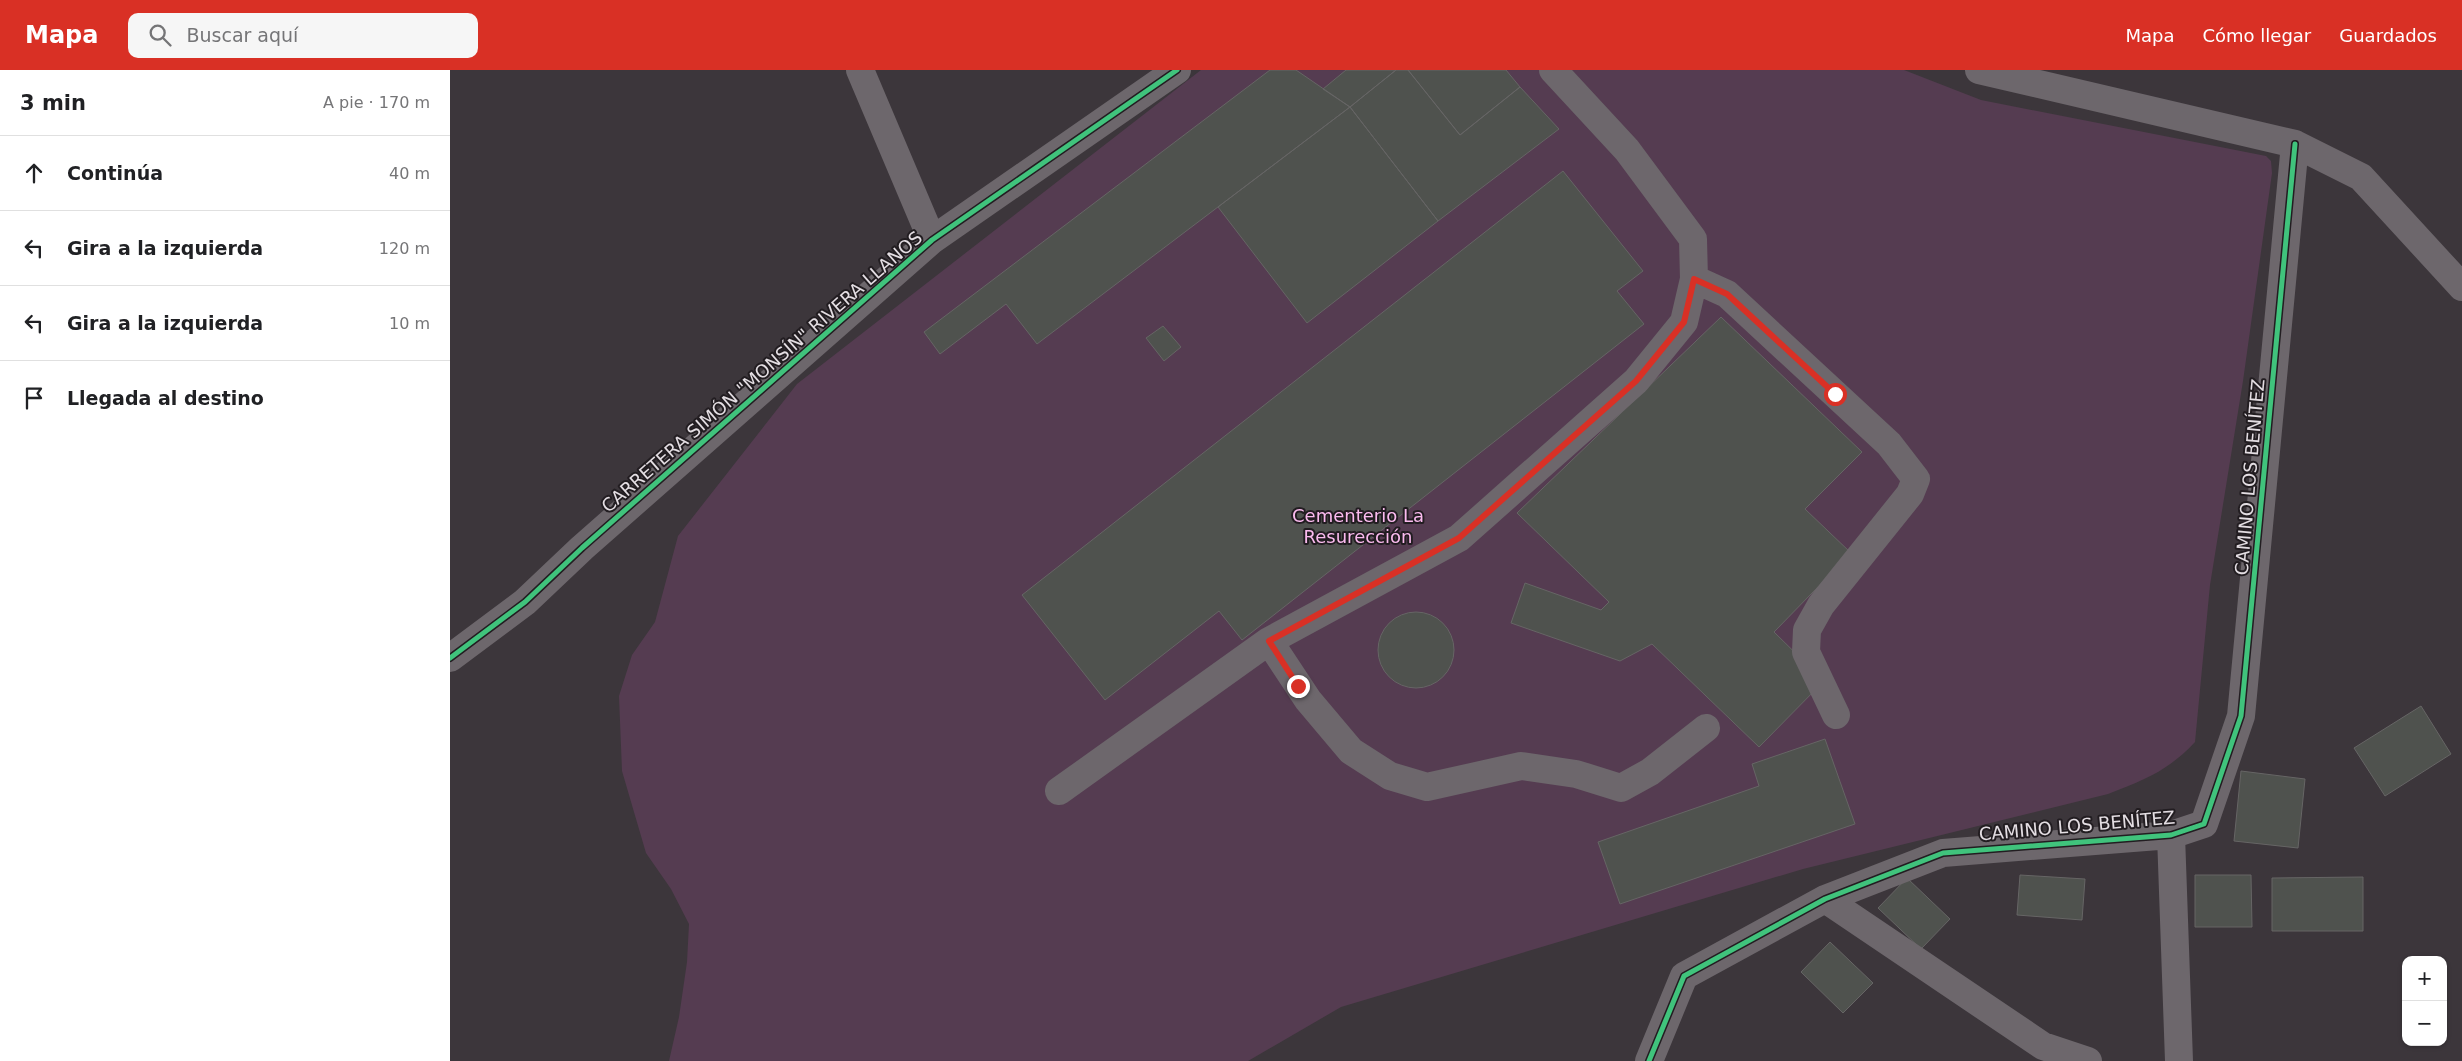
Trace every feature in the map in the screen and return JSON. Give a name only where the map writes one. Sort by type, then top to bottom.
[{"type":"street","points":[[860,70],[932,240]]},
{"type":"street","name":"CARRETERA SIMÓN \"MONSÍN\" RIVERA LLANOS","points":[[450,658],[525,602],[582,548],[932,240],[1177,70]]},
{"type":"street","points":[[1059,791],[1269,641],[1459,538],[1636,381],[1684,322],[1694,279],[1693,239],[1627,150],[1553,70]]},
{"type":"street","points":[[1979,70],[2295,144],[2362,177],[2462,287]]},
{"type":"street","name":"CAMINO LOS BENÍTEZ","points":[[1649,1061],[1684,976],[1824,899],[1943,853],[2171,835],[2204,824],[2241,716],[2295,144]]},
{"type":"street","points":[[1694,279],[1727,294],[1889,444],[1916,479],[1910,494],[1821,605],[1807,630],[1806,652],[1836,715]]},
{"type":"street","points":[[1269,641],[1308,700],[1351,751],[1390,776],[1427,786],[1521,766],[1576,774],[1621,788],[1650,772],[1706,728]]},
{"type":"street","points":[[2171,835],[2179,1061]]},
{"type":"street","points":[[1824,899],[2043,1046],[2088,1061]]},
{"type":"green space","name":"Cementerio La Resurección","points":[[1201,70],[1904,70],[1981,100],[2266,156],[2271,161],[2272,173],[2243,381],[2210,585],[2195,742],[2165,768],[2155,774],[2108,794],[1803,869],[1341,1007],[1248,1061],[669,1061],[679,1017],[687,962],[689,924],[671,889],[646,853],[622,771],[619,696],[632,655],[655,622],[678,536],[797,384]]},
{"type":"building","points":[[1270,70],[1296,70],[1350,107],[1037,344],[1006,304],[940,354],[924,332]]},
{"type":"building","points":[[1346,70],[1396,70],[1350,107],[1323,89]]},
{"type":"building","points":[[1396,70],[1408,70],[1460,135],[1520,87],[1559,129],[1438,221],[1350,107]]},
{"type":"building","points":[[1408,70],[1506,70],[1520,87],[1460,135]]},
{"type":"building","points":[[1350,107],[1438,221],[1307,323],[1218,207]]},
{"type":"building","points":[[1563,171],[1643,271],[1617,291],[1644,324],[1242,640],[1219,611],[1105,700],[1022,595]]},
{"type":"building","points":[[1721,317],[1862,452],[1805,509],[1851,553],[1774,632],[1824,681],[1759,747],[1652,644],[1620,661],[1511,623],[1525,583],[1601,610],[1609,602],[1517,513]]},
{"type":"building","points":[[1163,326],[1181,347],[1164,361],[1146,338]]},
{"type":"building","points":[[1416,612],[1431,615],[1443,623],[1451,635],[1454,650],[1451,665],[1443,677],[1431,685],[1416,688],[1401,685],[1389,677],[1381,665],[1378,650],[1381,635],[1389,623],[1401,615]]},
{"type":"building","points":[[2421,706],[2451,754],[2385,796],[2354,748]]},
{"type":"building","points":[[1825,739],[1855,824],[1620,904],[1598,842],[1759,786],[1752,764]]},
{"type":"building","points":[[2241,771],[2305,779],[2298,848],[2234,841]]},
{"type":"building","points":[[2020,875],[2085,879],[2082,920],[2017,915]]},
{"type":"building","points":[[2195,875],[2251,875],[2252,927],[2195,927]]},
{"type":"building","points":[[2363,877],[2363,931],[2272,931],[2272,878]]},
{"type":"building","points":[[1907,878],[1950,919],[1921,949],[1878,908]]},
{"type":"building","points":[[1830,942],[1873,983],[1843,1013],[1801,972]]},
{"type":"cycle path","points":[[450,658],[525,602],[582,548],[932,240],[1177,70]]},
{"type":"cycle path","points":[[1649,1061],[1684,976],[1825,899],[1943,853],[2171,835],[2204,824],[2241,716],[2295,144]]},
{"type":"route","points":[[1298,686],[1269,641],[1459,538],[1636,381],[1684,322],[1694,279],[1727,294],[1835,394]]}]
